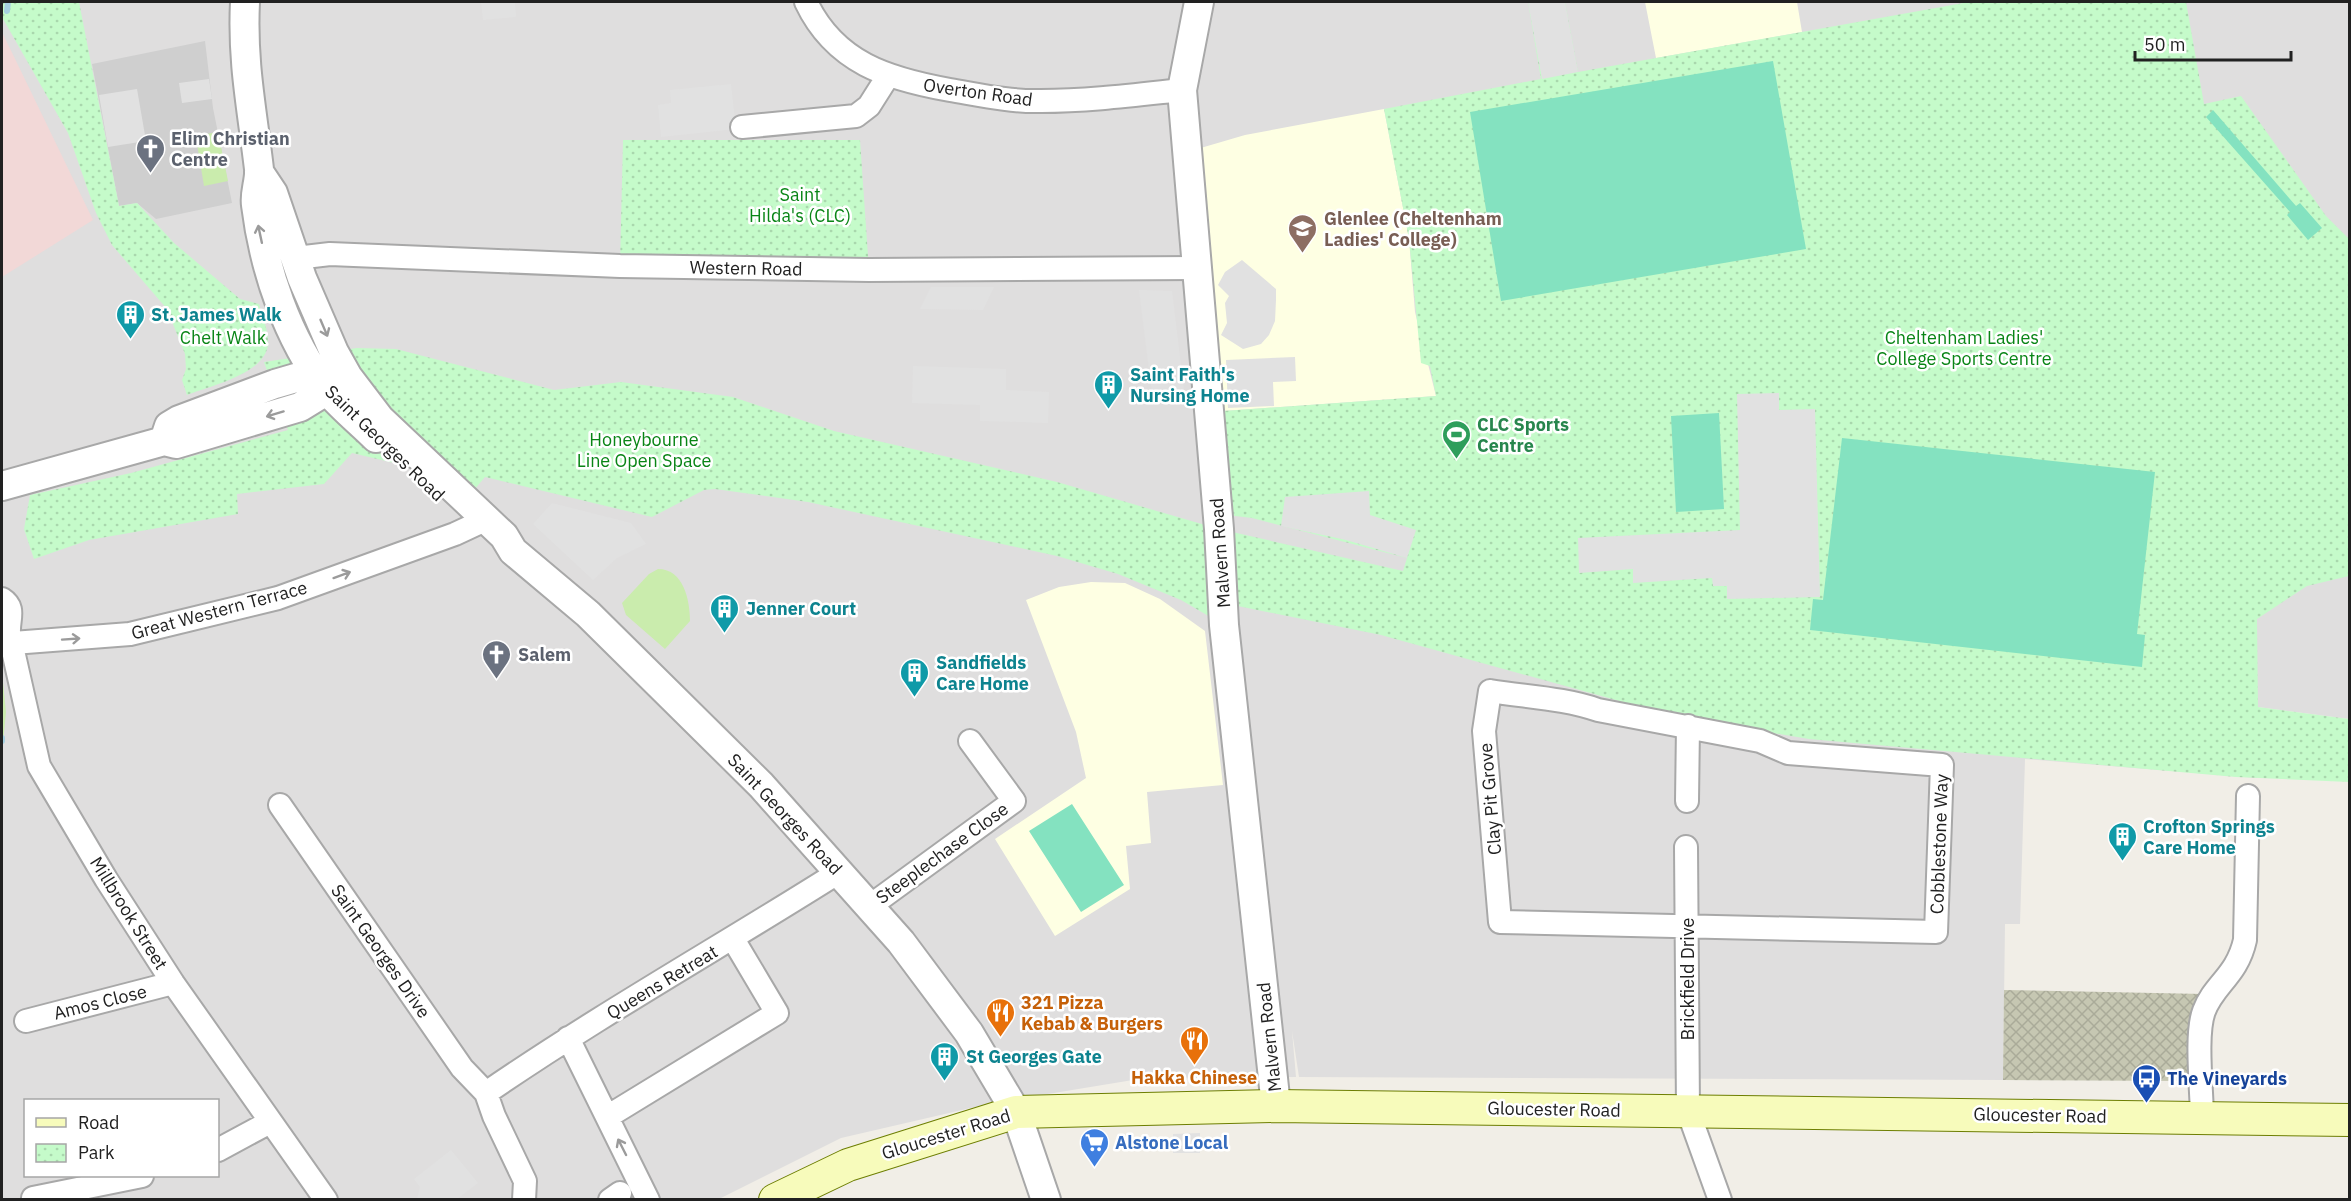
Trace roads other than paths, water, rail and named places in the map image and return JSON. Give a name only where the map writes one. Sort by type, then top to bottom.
[{"type":"main road","name":"Gloucester Road","points":[[775,1200],[848,1165],[1016,1112],[1276,1106],[2349,1119]]},
{"type":"street","name":"Saint Georges Road","points":[[245,2],[243,46],[259,172],[255,201],[258,223],[276,290],[294,337],[417,468],[480,523],[497,546],[513,551],[562,590],[659,683],[761,785],[870,906],[942,993],[969,1033],[1016,1112],[1046,1200]]},
{"type":"street","name":"Overton Road","points":[[806,2],[818,23],[843,50],[888,76],[984,95],[1039,101],[1182,90]]},
{"type":"street","name":"Malvern Road","points":[[1199,2],[1182,90],[1222,596],[1276,1106]]},
{"type":"street","points":[[742,126],[856,116],[869,106],[888,76]]},
{"type":"street","name":"Saint Georges Road","points":[[259,172],[273,193],[333,376]]},
{"type":"street","name":"Western Road","points":[[299,268],[330,254],[620,266],[869,270],[1197,268]]},
{"type":"street","points":[[2,486],[164,441],[176,444],[289,410],[333,376]]},
{"type":"street","name":"Great Western Terrace","points":[[13,643],[130,634],[278,598],[480,523]]},
{"type":"street","name":"Millbrook Street","points":[[2,598],[7,602],[12,614],[9,628],[20,688],[39,766],[105,879],[173,983],[326,1200]]},
{"type":"street","name":"Clay Pit Grove","points":[[1687,927],[1500,922],[1484,731],[1490,691],[1546,701],[1574,702],[1598,710],[1688,726]]},
{"type":"street","points":[[1687,801],[1688,726]]},
{"type":"street","name":"Cobblestone Way","points":[[1687,927],[1936,932],[1942,765],[1788,753],[1760,741],[1688,726]]},
{"type":"street","name":"Steeplechase Close","points":[[870,906],[1014,801],[970,741]]},
{"type":"street","points":[[2202,1118],[2201,1033],[2204,1011],[2235,970],[2245,940],[2248,796]]},
{"type":"street","name":"Saint Georges Drive","points":[[280,806],[462,1068],[486,1093]]},
{"type":"street","name":"Brickfield Drive","points":[[1686,847],[1688,1111],[1720,1200]]},
{"type":"street","name":"Queens Retreat","points":[[486,1093],[568,1038],[734,939],[839,872]]},
{"type":"street","points":[[607,1117],[777,1012],[734,939]]},
{"type":"street","name":"Amos Close","points":[[26,1021],[173,983]]},
{"type":"street","points":[[568,1038],[648,1200]]},
{"type":"street","points":[[486,1093],[494,1116],[525,1181],[524,1200]]},
{"type":"street","points":[[219,1149],[270,1122]]},
{"type":"street","points":[[33,1198],[117,1191],[140,1177]]},
{"type":"waterway","points":[[7,11],[8,2]]},
{"type":"place","name":"Elim Christian Centre","points":[[150,174]]},
{"type":"place","name":"Glenlee (Cheltenham Ladies' College)","points":[[1303,254]]},
{"type":"place","name":"St. James Walk","points":[[130,340]]},
{"type":"place","name":"Saint Faith's Nursing Home","points":[[1109,410]]},
{"type":"place","name":"CLC Sports Centre","points":[[1456,460]]},
{"type":"place","name":"Jenner Court","points":[[725,634]]},
{"type":"place","name":"Salem","points":[[497,680]]},
{"type":"place","name":"Sandfields Care Home","points":[[915,698]]},
{"type":"place","name":"Crofton Springs Care Home","points":[[2122,862]]},
{"type":"place","name":"321 Pizza Kebab & Burgers","points":[[1000,1038]]},
{"type":"place","name":"Hakka Chinese","points":[[1194,1066]]},
{"type":"place","name":"St Georges Gate","points":[[945,1082]]},
{"type":"place","name":"The Vineyards","points":[[2146,1104]]},
{"type":"place","name":"Alstone Local","points":[[1094,1168]]},
{"type":"park label","name":"Saint Hilda's (CLC)","points":[[800,204]]},
{"type":"park label","name":"Chelt Walk","points":[[223,337]]},
{"type":"park label","name":"Cheltenham Ladies' College Sports Centre","points":[[1964,347]]},
{"type":"park label","name":"Honeybourne Line Open Space","points":[[644,449]]}]
